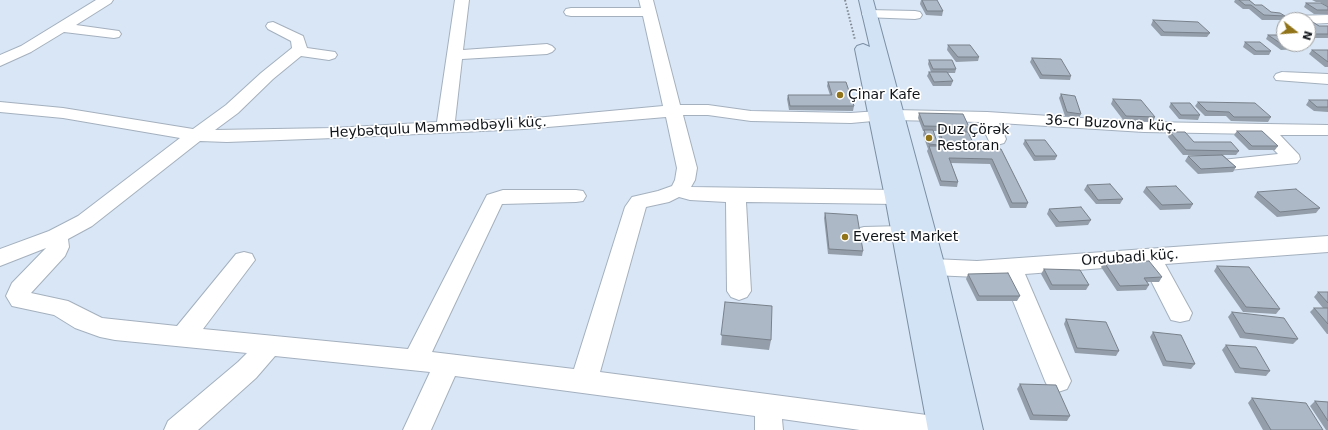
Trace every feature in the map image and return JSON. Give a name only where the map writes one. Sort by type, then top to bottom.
[{"type":"main road","points":[[852,0],[882,110],[933,267],[968,430]]},
{"type":"main road","points":[[867,7],[896,197],[942,430]]},
{"type":"street","points":[[0,62],[106,0]]},
{"type":"street","points":[[445,126],[462,0]]},
{"type":"street","points":[[571,12],[647,6],[687,168],[685,180],[679,190],[662,197],[647,199],[639,202],[635,207],[584,381]]},
{"type":"street","points":[[867,7],[915,15]]},
{"type":"street","points":[[1316,19],[1328,19]]},
{"type":"street","points":[[0,258],[70,230],[98,212],[196,134],[232,108],[267,76],[298,51],[300,47],[298,39],[273,26]]},
{"type":"street","points":[[60,27],[114,34]]},
{"type":"street","points":[[454,55],[547,49]]},
{"type":"street","points":[[298,51],[329,55]]},
{"type":"street","points":[[0,54],[16,54]]},
{"type":"street","points":[[1282,77],[1328,79]]},
{"type":"street","points":[[718,111],[727,101],[736,98]]},
{"type":"street","name":"Heybətqulu Məmmədbəyli küç.","points":[[0,107],[87,116],[196,134],[227,136],[524,124],[673,110],[718,111],[750,116],[851,118],[882,110]]},
{"type":"street","name":"36-cı Buzovna küç.","points":[[882,110],[1144,127],[1328,130]]},
{"type":"street","points":[[987,117],[996,138]]},
{"type":"street","points":[[1229,164],[1285,161],[1290,159],[1289,155],[1264,129]]},
{"type":"street","points":[[679,190],[690,194],[896,197]]},
{"type":"street","points":[[736,195],[739,291]]},
{"type":"street","points":[[415,360],[494,200],[503,197],[576,196]]},
{"type":"street","points":[[864,234],[904,233]]},
{"type":"street","points":[[57,236],[57,251],[20,289],[18,296],[20,300],[59,307],[84,321],[100,327],[269,346],[415,360],[584,381],[769,418],[942,430]]},
{"type":"street","name":"Ordubadi küç.","points":[[933,267],[976,269],[1011,267],[1328,244]]},
{"type":"street","points":[[1150,257],[1180,313]]},
{"type":"street","points":[[184,336],[244,260]]},
{"type":"street","points":[[1011,267],[1058,381]]},
{"type":"street","points":[[178,430],[247,370],[269,346]]},
{"type":"street","points":[[417,430],[447,365]]},
{"type":"building","points":[[922,0],[937,0],[943,11],[927,11]]},
{"type":"building","points":[[1239,0],[1249,0],[1255,5],[1262,5],[1271,12],[1276,13],[1276,16],[1264,15],[1251,5],[1245,5]]},
{"type":"building","points":[[1306,3],[1321,3],[1328,7],[1328,10],[1317,10]]},
{"type":"building","points":[[1153,20],[1198,22],[1210,33],[1164,32]]},
{"type":"building","points":[[1316,24],[1319,26],[1328,26],[1328,34],[1316,34]]},
{"type":"building","points":[[1268,35],[1276,35],[1276,40]]},
{"type":"building","points":[[1245,42],[1260,42],[1271,51],[1256,51]]},
{"type":"building","points":[[948,45],[970,45],[979,57],[958,57]]},
{"type":"building","points":[[1316,50],[1328,50],[1328,62],[1315,52]]},
{"type":"building","points":[[1032,58],[1061,59],[1071,76],[1042,75]]},
{"type":"building","points":[[929,60],[952,60],[956,69],[933,69]]},
{"type":"building","points":[[929,72],[947,72],[953,81],[934,82]]},
{"type":"building","points":[[828,82],[846,82],[854,106],[790,106],[788,95],[832,95]]},
{"type":"building","points":[[1061,94],[1075,96],[1081,114],[1067,112]]},
{"type":"building","points":[[1113,99],[1141,100],[1155,117],[1126,116]]},
{"type":"building","points":[[1309,100],[1328,100],[1328,107],[1317,107]]},
{"type":"building","points":[[1198,102],[1255,103],[1271,117],[1234,117],[1229,112],[1207,111]]},
{"type":"building","points":[[1171,103],[1190,103],[1200,115],[1181,115]]},
{"type":"building","points":[[919,113],[963,114],[969,127],[924,126]]},
{"type":"building","points":[[924,130],[933,130],[938,145],[929,144]]},
{"type":"building","points":[[939,131],[968,132],[976,149],[1001,149],[1028,203],[1012,203],[992,159],[949,158],[958,182],[941,181],[929,146],[945,146]]},
{"type":"building","points":[[1237,131],[1262,131],[1278,146],[1252,146]]},
{"type":"building","points":[[1170,132],[1185,132],[1194,142],[1231,142],[1239,151],[1186,150]]},
{"type":"building","points":[[1025,140],[1045,140],[1057,156],[1035,156]]},
{"type":"building","points":[[1222,155],[1236,167],[1201,169],[1188,156]]},
{"type":"building","points":[[1110,184],[1123,199],[1098,200],[1087,185]]},
{"type":"building","points":[[1176,186],[1193,204],[1162,205],[1146,187]]},
{"type":"building","points":[[1296,189],[1320,208],[1280,212],[1257,192]]},
{"type":"building","points":[[1081,207],[1091,220],[1059,222],[1049,209]]},
{"type":"building","points":[[825,213],[857,215],[863,251],[829,249]]},
{"type":"building","points":[[1149,261],[1162,277],[1144,278],[1149,285],[1120,286],[1104,262]]},
{"type":"building","points":[[1217,266],[1249,267],[1280,309],[1246,307]]},
{"type":"building","points":[[1044,269],[1080,270],[1089,285],[1052,285]]},
{"type":"building","points":[[1008,273],[1020,296],[979,296],[968,274]]},
{"type":"building","points":[[1318,292],[1328,292],[1328,303]]},
{"type":"building","points":[[725,302],[772,306],[771,340],[721,335]]},
{"type":"building","points":[[1314,308],[1328,308],[1328,324]]},
{"type":"building","points":[[1232,312],[1284,318],[1298,339],[1245,333]]},
{"type":"building","points":[[1066,319],[1106,322],[1119,351],[1077,348]]},
{"type":"building","points":[[1153,332],[1181,335],[1195,364],[1166,361]]},
{"type":"building","points":[[1226,345],[1256,347],[1270,371],[1240,368]]},
{"type":"building","points":[[1020,384],[1056,385],[1070,416],[1033,415]]},
{"type":"building","points":[[1252,398],[1306,403],[1323,430],[1271,430]]},
{"type":"building","points":[[1315,401],[1328,402],[1328,421]]},
{"type":"place","name":"Çinar Kafe","points":[[840,95]]},
{"type":"place","name":"Duz Çörək Restoran","points":[[929,138]]},
{"type":"place","name":"Everest Market","points":[[845,237]]}]
